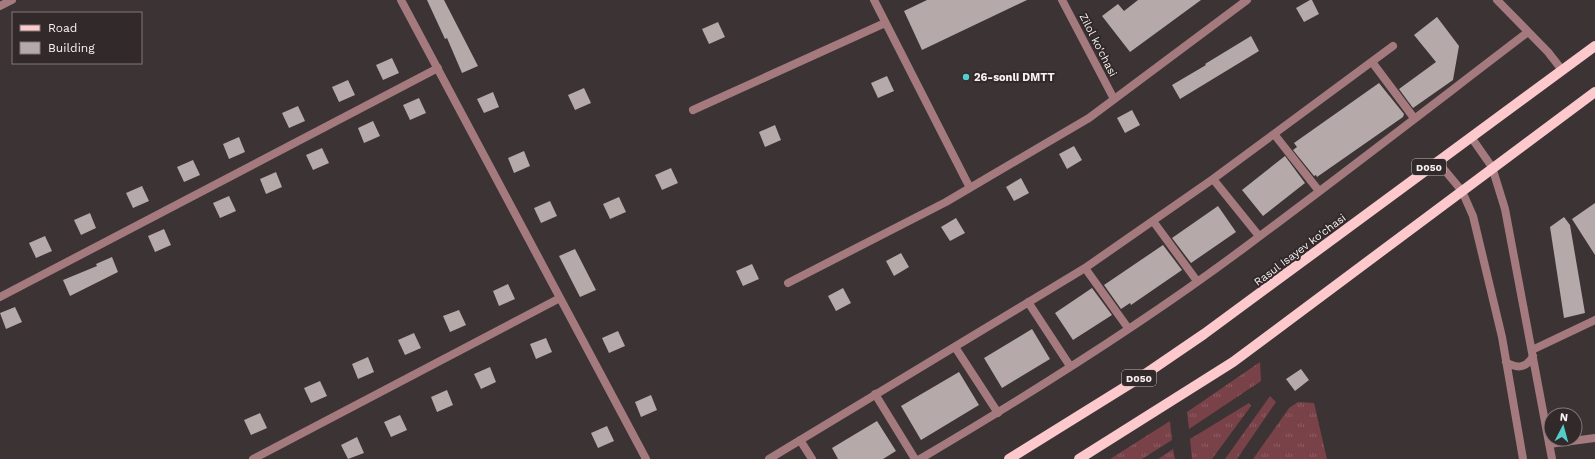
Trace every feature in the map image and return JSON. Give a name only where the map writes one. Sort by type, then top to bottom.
[{"type":"main road","name":"Rasul Isayev ko'chasi","points":[[1009,459],[1141,377],[1204,334],[1265,291],[1437,161],[1595,46]]},
{"type":"main road","points":[[1079,459],[1233,362],[1492,167],[1595,92]]},
{"type":"street","points":[[0,6],[12,0]]},
{"type":"street","points":[[401,0],[646,459]]},
{"type":"street","points":[[874,0],[970,188]]},
{"type":"street","name":"Zilol ko'chasi","points":[[1062,0],[1114,99]]},
{"type":"street","points":[[788,283],[946,202],[1089,118],[1247,0]]},
{"type":"street","points":[[1497,0],[1548,52],[1562,70]]},
{"type":"street","points":[[693,110],[885,23]]},
{"type":"street","points":[[920,459],[998,413],[1197,281],[1319,191],[1528,32]]},
{"type":"street","points":[[769,459],[1085,268],[1213,179],[1393,46]]},
{"type":"street","points":[[1372,62],[1414,118]]},
{"type":"street","points":[[0,297],[438,68]]},
{"type":"street","points":[[1274,134],[1319,191]]},
{"type":"street","points":[[1471,137],[1492,167],[1505,209],[1543,412]]},
{"type":"street","points":[[1437,161],[1462,191],[1473,216],[1506,362],[1523,459]]},
{"type":"street","points":[[1213,179],[1259,236]]},
{"type":"street","points":[[1153,221],[1197,281]]},
{"type":"street","points":[[1085,268],[1128,328]]},
{"type":"street","points":[[253,459],[560,298]]},
{"type":"street","points":[[1028,302],[1070,366]]},
{"type":"street","points":[[1506,362],[1519,367],[1525,366],[1530,362],[1532,353],[1595,320]]},
{"type":"street","points":[[955,346],[998,413]]},
{"type":"street","points":[[875,394],[915,459]]},
{"type":"street","points":[[1583,440],[1595,438]]},
{"type":"street","points":[[800,440],[812,459]]},
{"type":"street","points":[[1550,447],[1552,459]]},
{"type":"green space","points":[[1260,362],[1261,381],[1189,429],[1187,412]]},
{"type":"green space","points":[[1270,396],[1276,402],[1237,459],[1225,459]]},
{"type":"green space","points":[[1298,402],[1314,403],[1327,459],[1253,459],[1289,408]]},
{"type":"green space","points":[[1249,403],[1251,406],[1212,459],[1192,459],[1190,439]]},
{"type":"green space","points":[[1170,421],[1172,440],[1142,459],[1110,459]]},
{"type":"green space","points":[[1173,449],[1175,459],[1158,459]]},
{"type":"building","points":[[427,0],[444,0],[478,66],[462,73],[447,38],[445,39]]},
{"type":"building","points":[[927,0],[1027,0],[922,50],[904,11]]},
{"type":"building","points":[[1138,0],[1201,0],[1130,52],[1102,16],[1118,4],[1124,11]]},
{"type":"building","points":[[1312,0],[1319,14],[1304,22],[1296,8]]},
{"type":"building","points":[[1437,17],[1459,46],[1453,80],[1413,108],[1399,89],[1436,62],[1414,35]]},
{"type":"building","points":[[718,22],[725,37],[709,44],[702,29]]},
{"type":"building","points":[[1251,36],[1259,51],[1180,99],[1172,85]]},
{"type":"building","points":[[392,58],[399,73],[383,80],[376,65]]},
{"type":"building","points":[[887,76],[894,91],[878,98],[871,83]]},
{"type":"building","points":[[348,80],[355,95],[339,102],[332,87]]},
{"type":"building","points":[[1379,83],[1404,114],[1403,117],[1317,177],[1316,175],[1314,176],[1293,150],[1297,147],[1294,143]]},
{"type":"building","points":[[584,88],[591,103],[575,110],[568,95]]},
{"type":"building","points":[[493,92],[499,107],[484,113],[477,99]]},
{"type":"building","points":[[419,98],[426,113],[410,120],[403,105]]},
{"type":"building","points":[[298,106],[305,121],[289,128],[282,113]]},
{"type":"building","points":[[1132,110],[1140,125],[1125,133],[1117,118]]},
{"type":"building","points":[[373,121],[380,136],[364,143],[358,128]]},
{"type":"building","points":[[775,125],[781,140],[765,147],[759,132]]},
{"type":"building","points":[[239,137],[245,152],[229,159],[223,144]]},
{"type":"building","points":[[1074,146],[1082,160],[1067,169],[1059,154]]},
{"type":"building","points":[[322,148],[329,163],[313,170],[306,155]]},
{"type":"building","points":[[524,151],[530,166],[514,173],[508,158]]},
{"type":"building","points":[[1285,156],[1305,183],[1263,216],[1242,190]]},
{"type":"building","points":[[193,160],[200,175],[184,182],[177,167]]},
{"type":"building","points":[[671,168],[678,183],[662,190],[655,175]]},
{"type":"building","points":[[276,172],[282,187],[266,194],[260,179]]},
{"type":"building","points":[[1021,178],[1029,193],[1014,201],[1006,187]]},
{"type":"building","points":[[142,186],[149,201],[133,208],[126,193]]},
{"type":"building","points":[[229,196],[236,211],[220,218],[213,203]]},
{"type":"building","points":[[619,197],[626,212],[610,219],[603,204]]},
{"type":"building","points":[[550,201],[557,216],[541,223],[534,208]]},
{"type":"building","points":[[1595,203],[1595,255],[1572,219]]},
{"type":"building","points":[[1218,206],[1236,232],[1191,263],[1172,238]]},
{"type":"building","points":[[90,213],[96,228],[81,235],[74,220]]},
{"type":"building","points":[[1564,217],[1570,225],[1585,313],[1564,318],[1550,227]]},
{"type":"building","points":[[956,218],[965,233],[950,241],[941,227]]},
{"type":"building","points":[[164,229],[171,245],[155,252],[148,236]]},
{"type":"building","points":[[45,236],[52,251],[36,258],[29,243]]},
{"type":"building","points":[[1163,245],[1182,270],[1131,305],[1130,303],[1121,309],[1104,285]]},
{"type":"building","points":[[575,249],[596,290],[580,297],[559,256]]},
{"type":"building","points":[[901,253],[909,267],[894,276],[886,261]]},
{"type":"building","points":[[112,257],[118,272],[70,296],[63,280],[97,266],[96,264]]},
{"type":"building","points":[[752,264],[759,279],[743,286],[736,271]]},
{"type":"building","points":[[508,284],[515,299],[499,306],[493,291]]},
{"type":"building","points":[[843,288],[851,303],[836,311],[828,296]]},
{"type":"building","points":[[1092,288],[1112,315],[1073,340],[1055,313]]},
{"type":"building","points":[[15,307],[22,322],[6,329],[0,313]]},
{"type":"building","points":[[459,310],[466,325],[450,332],[443,316]]},
{"type":"building","points":[[1032,329],[1050,359],[1002,388],[984,358]]},
{"type":"building","points":[[618,331],[625,346],[609,353],[602,338]]},
{"type":"building","points":[[414,333],[421,348],[405,355],[398,340]]},
{"type":"building","points":[[546,338],[552,352],[536,359],[530,344]]},
{"type":"building","points":[[368,357],[374,372],[358,379],[352,364]]},
{"type":"building","points":[[490,367],[496,382],[481,389],[474,374]]},
{"type":"building","points":[[1301,369],[1309,380],[1295,391],[1286,379]]},
{"type":"building","points":[[959,372],[979,405],[921,440],[901,406]]},
{"type":"building","points":[[320,381],[327,396],[311,403],[304,388]]},
{"type":"building","points":[[447,390],[453,405],[437,412],[431,397]]},
{"type":"building","points":[[651,395],[657,410],[641,417],[635,402]]},
{"type":"building","points":[[260,413],[267,428],[251,435],[244,420]]},
{"type":"building","points":[[400,415],[407,430],[391,437],[384,422]]},
{"type":"building","points":[[877,421],[896,451],[883,459],[838,459],[832,448]]},
{"type":"building","points":[[607,426],[614,441],[598,448],[591,433]]},
{"type":"building","points":[[357,437],[364,453],[348,459],[341,445]]},
{"type":"place","name":"26-sonli DMTT","points":[[966,77]]}]
